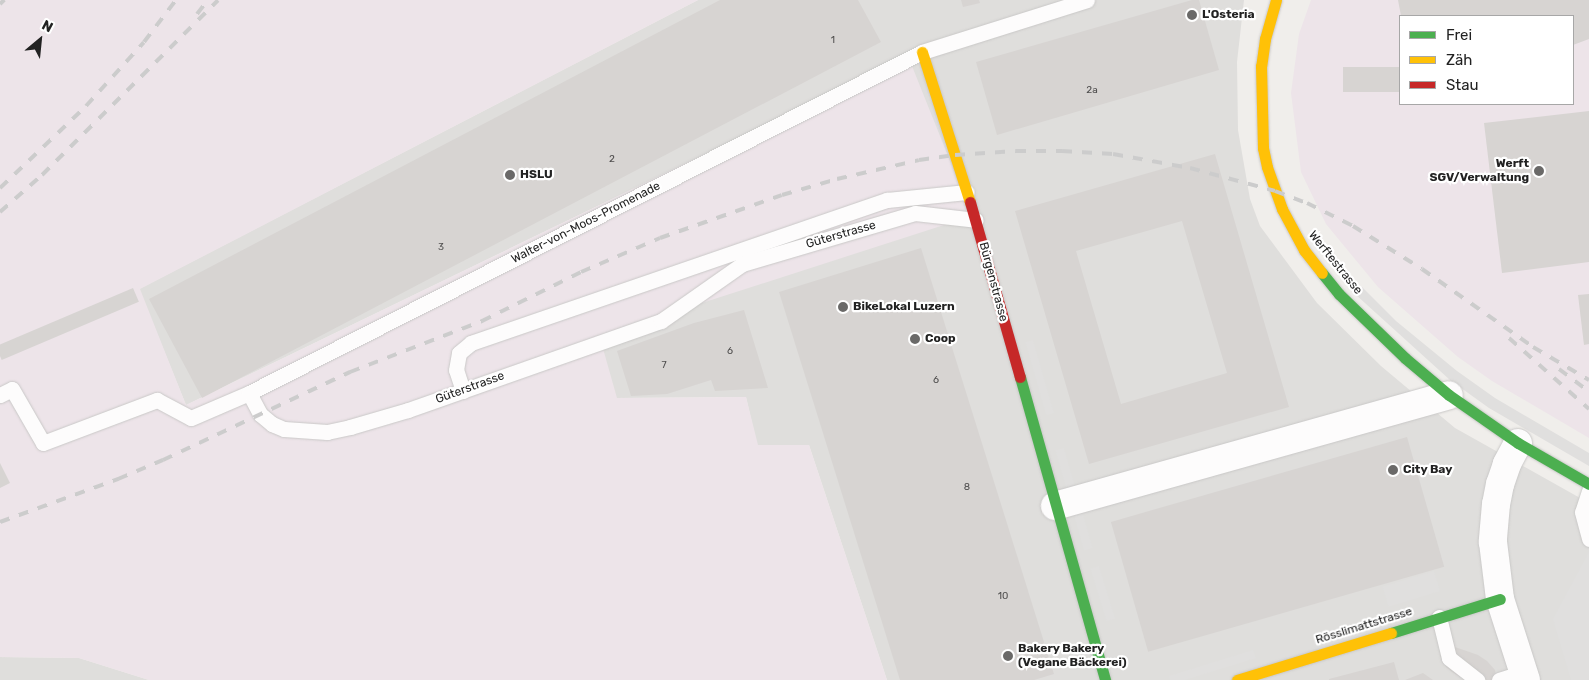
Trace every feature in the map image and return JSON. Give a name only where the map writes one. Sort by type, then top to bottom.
[{"type":"street","name":"Werftestrasse","points":[[1276,0],[1265,39],[1261,66],[1261,129],[1267,167],[1282,209],[1304,250],[1339,294],[1405,358],[1448,395],[1518,443],[1589,484]]},
{"type":"street","name":"Bürgenstrasse","points":[[922,52],[976,220],[1105,680]]},
{"type":"street","points":[[1055,506],[1448,395]]},
{"type":"street","points":[[1516,678],[1500,599],[1493,542],[1494,522],[1504,471],[1518,443]]},
{"type":"street","name":"Rösslimattstrasse","points":[[1237,680],[1500,599]]},
{"type":"lane","points":[[922,52],[1087,0]]},
{"type":"lane","name":"Walter-von-Moos-Promenade","points":[[249,394],[922,52]]},
{"type":"lane","points":[[463,391],[456,370],[459,353],[471,343],[888,200],[967,192]]},
{"type":"lane","name":"Güterstrasse","points":[[249,394],[260,414],[272,424],[284,429],[327,432],[408,410],[661,321],[742,264],[914,213],[976,220]]},
{"type":"lane","points":[[0,395],[12,389],[43,443],[157,400],[191,418],[249,394]]},
{"type":"lane","points":[[1589,491],[1582,512],[1589,539]]},
{"type":"lane","points":[[1439,617],[1448,658],[1477,680]]},
{"type":"shaded area","points":[[0,0],[698,0],[140,289],[186,405],[908,56],[972,216],[615,331],[602,345],[617,398],[746,397],[758,445],[809,445],[887,680],[149,680],[79,658],[0,657]]},
{"type":"shaded area","points":[[698,0],[1244,0],[1237,62],[1238,130],[1250,199],[1260,226],[1317,303],[1381,366],[1455,428],[1589,503],[1589,680],[887,680],[809,445],[757,445],[746,397],[616,398],[601,345],[908,56],[186,405],[139,289]]},
{"type":"shaded area","points":[[1311,0],[1589,0],[1589,438],[1492,381],[1458,357],[1378,287],[1326,224],[1301,172],[1291,93],[1299,34]]},
{"type":"shaded area","points":[[1362,287],[1396,321],[1457,371],[1495,398],[1589,453],[1589,466],[1489,408],[1450,380],[1355,294]]},
{"type":"shaded area","points":[[1033,340],[1054,413],[1046,415],[1025,342]]},
{"type":"shaded area","points":[[1064,448],[1093,548],[1084,550],[1055,450]]},
{"type":"shaded area","points":[[1589,552],[1589,680],[1571,680],[1553,619]]},
{"type":"shaded area","points":[[1099,566],[1115,619],[1106,621],[1090,569]]},
{"type":"shaded area","points":[[1434,571],[1440,591],[1388,607],[1382,587]]},
{"type":"shaded area","points":[[1253,650],[1256,658],[1185,680],[1170,680],[1169,676]]},
{"type":"shaded area","points":[[0,657],[79,658],[149,680],[0,680]]},
{"type":"building","points":[[720,0],[858,0],[881,42],[202,398],[149,299]]},
{"type":"building","points":[[961,0],[979,0],[980,3],[963,7]]},
{"type":"building","points":[[1192,0],[1199,0],[1219,70],[997,135],[976,62]]},
{"type":"building","points":[[1398,0],[1589,0],[1589,39],[1574,45],[1574,15],[1401,15]]},
{"type":"building","points":[[1343,67],[1399,67],[1399,92],[1343,92]]},
{"type":"building","name":"Werft SGV/Verwaltung","points":[[1589,111],[1589,262],[1502,273],[1484,123]]},
{"type":"building","points":[[1215,154],[1289,407],[1089,464],[1015,211]],"holes":[[[1182,221],[1227,373],[1121,404],[1076,251]]]},
{"type":"building","points":[[921,248],[1054,674],[1034,680],[900,680],[779,292]]},
{"type":"building","points":[[133,288],[139,302],[2,360],[0,344]]},
{"type":"building","points":[[1589,294],[1589,344],[1584,345],[1578,295]]},
{"type":"building","points":[[744,310],[768,388],[715,391],[711,380],[667,394],[631,396],[617,351],[694,323]]},
{"type":"building","points":[[1407,437],[1444,567],[1148,652],[1111,522]]},
{"type":"building","points":[[0,463],[10,483],[0,488]]},
{"type":"building","points":[[1455,647],[1478,655],[1487,661],[1495,670],[1496,680],[1465,680],[1452,672],[1446,667],[1440,656],[1445,648]]},
{"type":"building","points":[[1394,662],[1399,680],[1329,680],[1329,679]]},
{"type":"building","points":[[1423,673],[1433,680],[1405,680]]},
{"type":"railway","points":[[0,4],[4,0]]},
{"type":"railway","points":[[0,188],[86,106],[144,42],[176,0]]},
{"type":"railway","points":[[197,14],[208,0]]},
{"type":"railway","points":[[0,212],[42,175],[218,0]]},
{"type":"railway","points":[[0,522],[118,479],[163,460],[350,372],[482,321],[581,272],[660,238],[782,195],[837,179],[919,160],[955,155],[1016,151],[1113,154],[1190,168],[1275,191],[1307,203],[1353,226],[1422,269],[1533,347],[1589,380]]},
{"type":"railway","points":[[1509,338],[1589,409]]},
{"type":"railway","points":[[1559,369],[1589,392]]},
{"type":"traffic: fast","points":[[1322,273],[1339,294],[1405,358],[1449,395],[1518,443],[1589,484]]},
{"type":"traffic: fast","points":[[1020,377],[1105,680]]},
{"type":"traffic: fast","points":[[1391,633],[1500,599]]},
{"type":"traffic: slow","points":[[1276,0],[1265,39],[1261,66],[1263,148],[1267,167],[1282,209],[1304,250],[1322,273]]},
{"type":"traffic: slow","points":[[922,52],[970,202]]},
{"type":"traffic: slow","points":[[1237,680],[1391,633]]},
{"type":"traffic: jam","points":[[970,202],[1020,377]]},
{"type":"place","name":"L'Osteria","points":[[1192,15]]},
{"type":"place","name":"Werft SGV/Verwaltung","points":[[1539,171]]},
{"type":"place","name":"HSLU","points":[[510,175]]},
{"type":"place","name":"BikeLokal Luzern","points":[[843,307]]},
{"type":"place","name":"Coop","points":[[915,339]]},
{"type":"place","name":"City Bay","points":[[1393,470]]},
{"type":"place","name":"Bakery Bakery (Vegane Bäckerei)","points":[[1008,656]]}]
